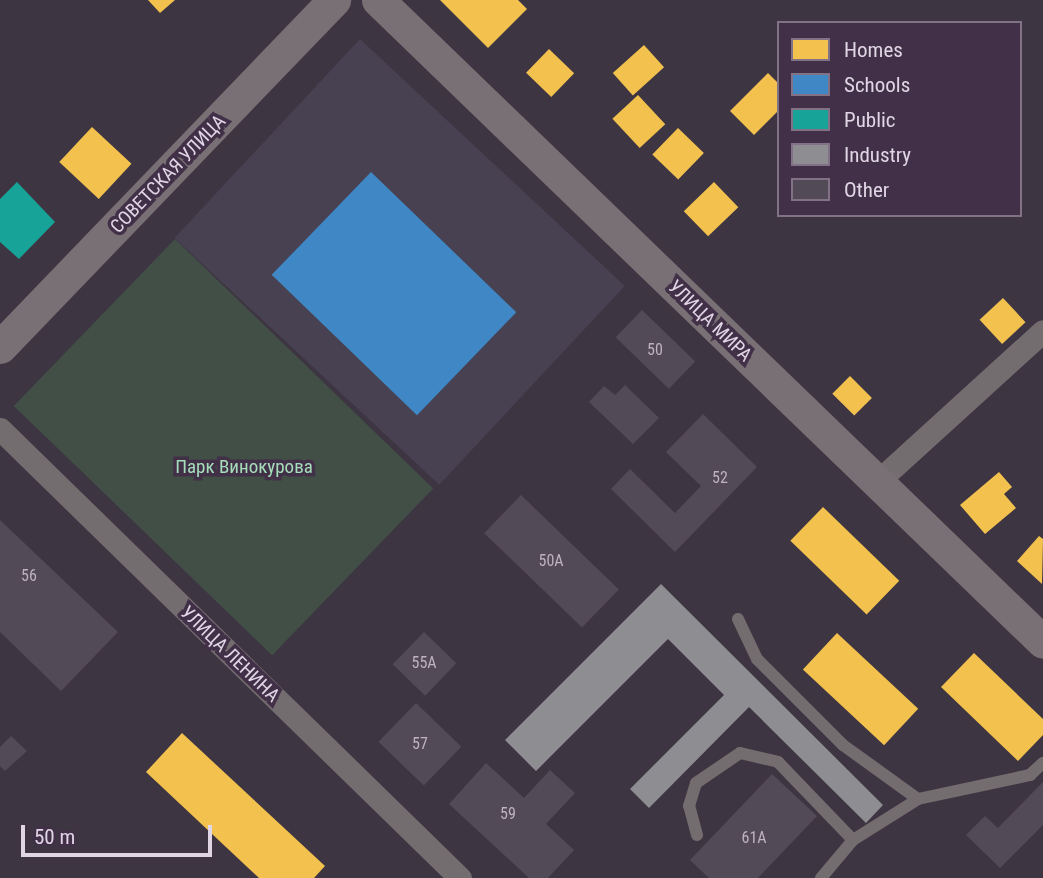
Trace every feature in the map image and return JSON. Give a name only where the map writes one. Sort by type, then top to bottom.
[{"type":"main road","name":"СОВЕТСКАЯ УЛИЦА","points":[[0,348],[334,0]]},
{"type":"main road","name":"УЛИЦА МИРА","points":[[378,0],[1043,642]]},
{"type":"street","points":[[877,482],[1043,331]]},
{"type":"street","name":"УЛИЦА ЛЕНИНА","points":[[0,429],[460,878]]},
{"type":"lane","points":[[738,619],[757,659],[843,745],[918,799]]},
{"type":"lane","points":[[697,835],[689,806],[696,783],[740,753],[778,762],[853,840]]},
{"type":"lane","points":[[821,878],[853,840],[918,799],[1030,775],[1043,762]]},
{"type":"shaded area","points":[[360,39],[625,286],[439,485],[174,238]]},
{"type":"green space","name":"Парк Винокурова","points":[[175,239],[433,488],[272,655],[14,406]]},
{"type":"building: Homes","points":[[148,0],[175,0],[160,13]]},
{"type":"building: Homes","points":[[440,0],[518,0],[527,9],[488,48]]},
{"type":"building: Homes","points":[[644,45],[664,67],[633,95],[613,73]]},
{"type":"building: Homes","points":[[549,49],[574,73],[551,97],[526,73]]},
{"type":"building: Homes","points":[[768,73],[777,82],[777,112],[754,135],[730,111]]},
{"type":"building: Homes","points":[[638,95],[665,124],[640,148],[612,119]]},
{"type":"building: Homes","points":[[92,127],[131,164],[99,199],[59,162]]},
{"type":"building: Homes","points":[[678,128],[704,153],[678,180],[652,155]]},
{"type":"building: Homes","points":[[714,182],[738,207],[708,236],[684,211]]},
{"type":"building: Homes","points":[[1003,298],[1026,322],[1002,344],[980,320]]},
{"type":"building: Homes","points":[[850,376],[872,398],[854,416],[832,394]]},
{"type":"building: Homes","points":[[999,472],[1012,487],[1004,494],[1016,508],[985,534],[960,505]]},
{"type":"building: Homes","points":[[823,507],[899,581],[867,614],[790,541]]},
{"type":"building: Homes","points":[[1039,536],[1043,539],[1042,584],[1017,561]]},
{"type":"building: Homes","points":[[837,633],[918,709],[884,745],[803,670]]},
{"type":"building: Homes","points":[[974,653],[1043,719],[1043,735],[1018,761],[941,687]]},
{"type":"building: Homes","points":[[182,733],[325,866],[314,878],[259,878],[146,772]]},
{"type":"building: Schools","points":[[371,172],[516,312],[417,415],[272,275]]},
{"type":"building: Public","points":[[17,182],[55,222],[19,259],[0,242],[0,199]]},
{"type":"building: Industry","points":[[661,584],[883,805],[866,823],[749,707],[649,808],[630,789],[724,695],[668,639],[536,771],[505,740]]},
{"type":"building: Other","points":[[642,310],[695,361],[669,389],[616,337]]},
{"type":"building: Other","points":[[625,385],[659,418],[633,444],[589,402],[604,386],[615,395]]},
{"type":"building: Other","points":[[703,414],[757,467],[675,552],[611,489],[630,469],[675,513],[701,486],[666,452]]},
{"type":"building: Other","points":[[521,495],[619,589],[582,628],[484,533]]},
{"type":"building: Other","points":[[0,520],[118,632],[61,691],[0,632]]},
{"type":"building: Other","points":[[424,632],[456,663],[425,696],[393,664]]},
{"type":"building: Other","points":[[416,703],[461,747],[424,786],[378,742]]},
{"type":"building: Other","points":[[11,736],[27,751],[5,771],[0,766],[0,747]]},
{"type":"building: Other","points":[[486,763],[524,798],[550,770],[575,793],[546,824],[574,850],[548,878],[529,878],[449,804]]},
{"type":"building: Other","points":[[772,774],[817,816],[758,878],[709,878],[690,860]]},
{"type":"building: Other","points":[[1043,782],[1043,825],[1000,868],[966,835],[985,816],[998,828]]}]
